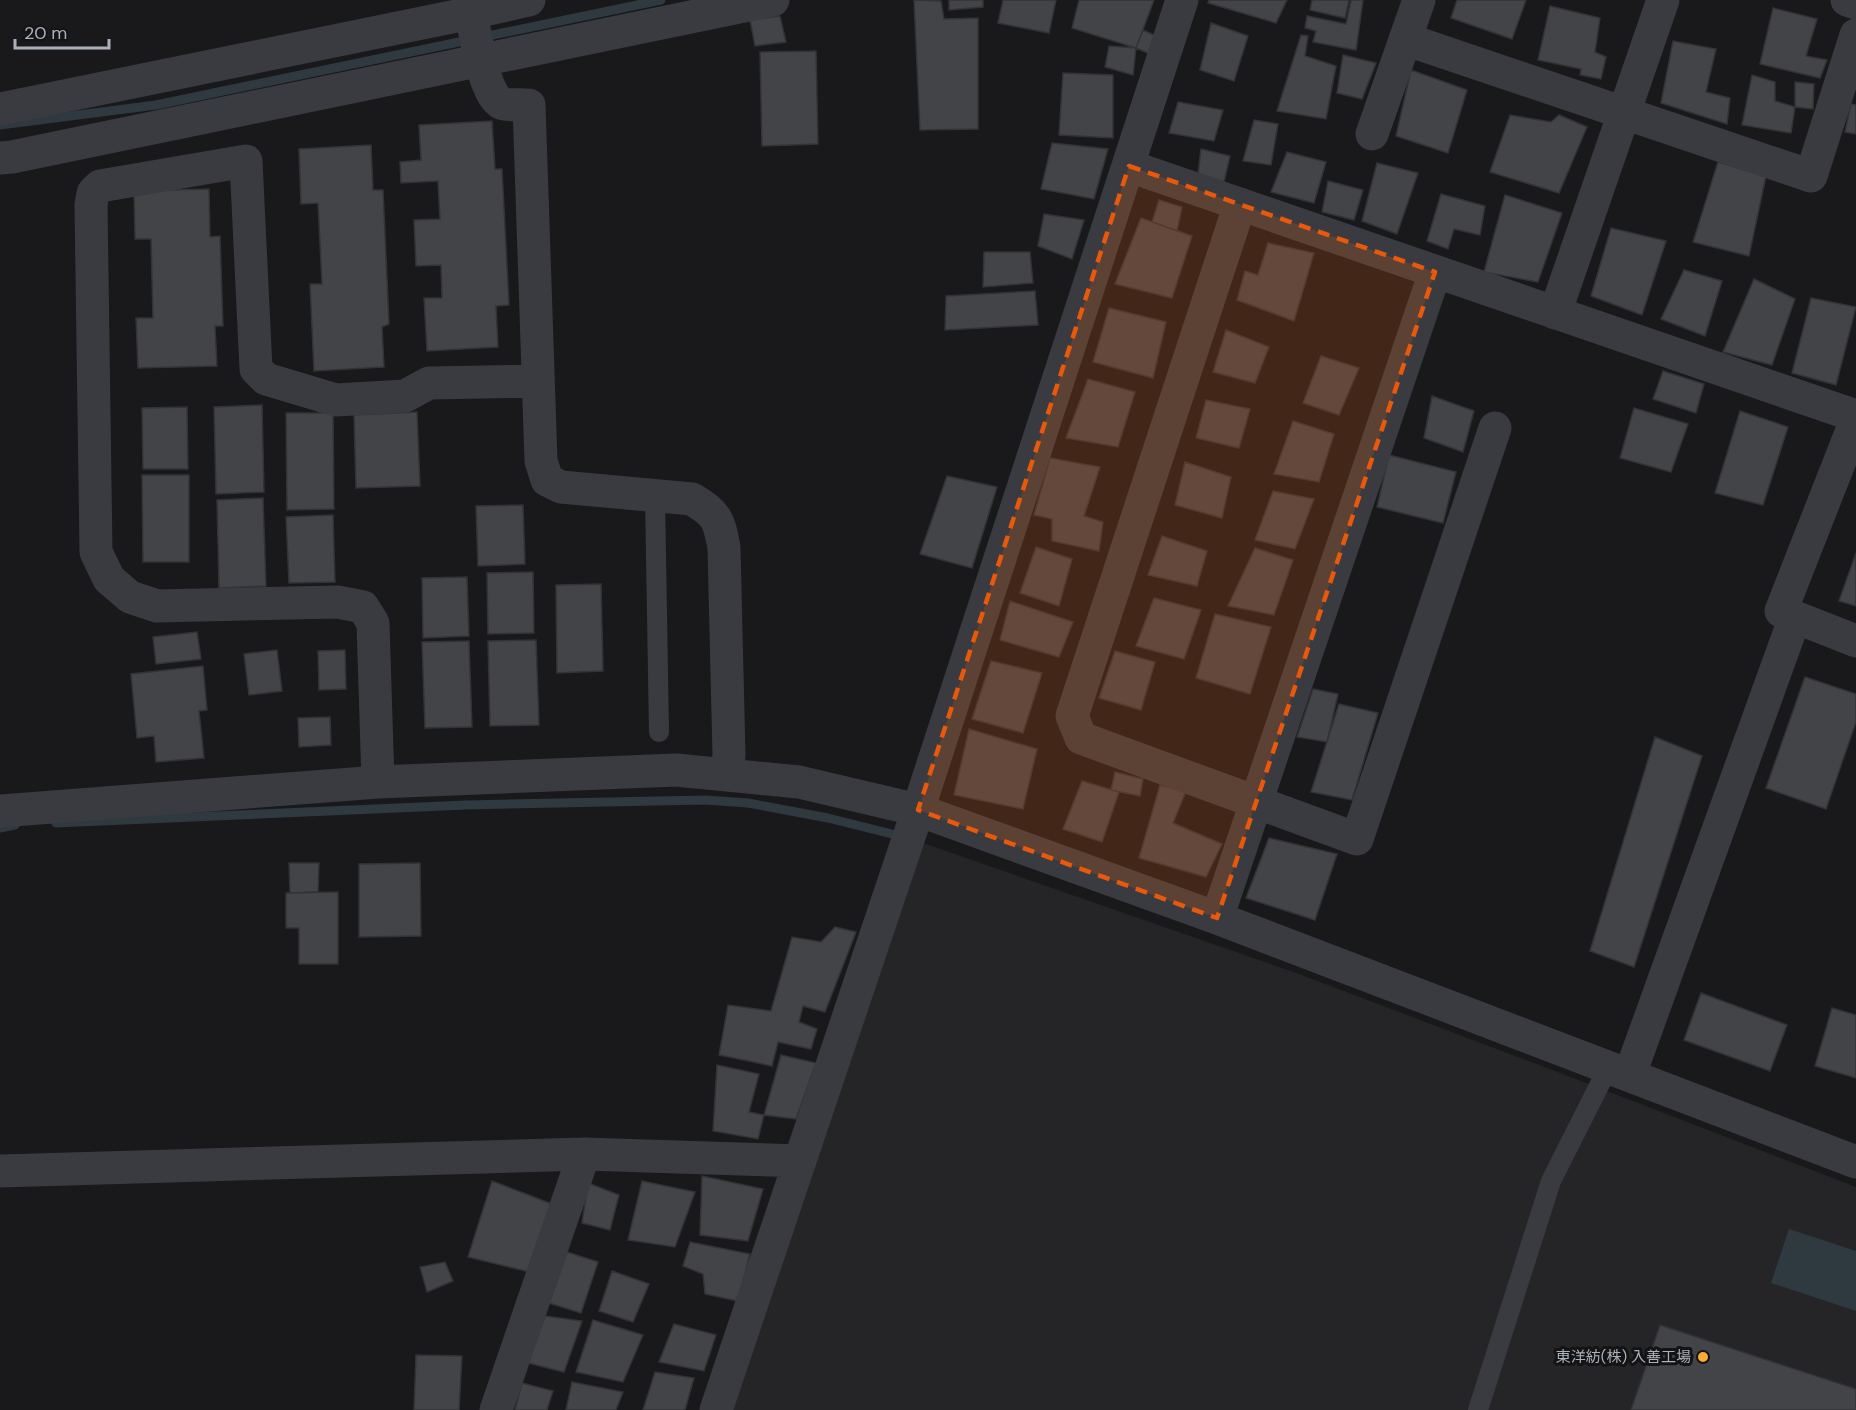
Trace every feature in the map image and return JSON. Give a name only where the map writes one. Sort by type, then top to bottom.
[{"type":"street","points":[[0,109],[529,0]]},
{"type":"street","points":[[0,158],[773,0]]},
{"type":"street","points":[[716,1410],[918,810],[1182,0]]},
{"type":"street","points":[[1372,134],[1419,0]]},
{"type":"street","points":[[1555,313],[1663,0]]},
{"type":"street","points":[[1847,0],[1856,3]]},
{"type":"street","points":[[471,13],[480,61],[495,98],[502,104],[529,105],[541,461],[547,480],[561,487],[692,499],[710,510],[720,525],[724,548],[729,755],[727,776]]},
{"type":"street","points":[[1405,39],[1811,177],[1856,34]]},
{"type":"street","points":[[378,782],[373,623],[363,607],[338,602],[157,606],[130,597],[109,579],[96,552],[91,205],[93,193],[100,186],[246,161],[256,369],[266,379],[336,400],[405,396],[429,383],[538,381]]},
{"type":"street","points":[[1129,166],[1856,418],[1781,611],[1856,641]]},
{"type":"street","points":[[1240,204],[1072,716],[1081,738],[1357,839],[1495,428]]},
{"type":"street","points":[[1217,918],[1435,272]]},
{"type":"street","points":[[1620,1070],[1795,617]]},
{"type":"street","points":[[0,811],[378,782],[676,770],[799,782],[918,810],[1217,918],[1856,1162]]},
{"type":"street","points":[[0,1171],[584,1154],[800,1161]]},
{"type":"street","points":[[496,1410],[584,1154]]},
{"type":"lane","points":[[655,496],[659,732]]},
{"type":"lane","points":[[1478,1410],[1551,1180],[1620,1070]]},
{"type":"highlighted area","points":[[1129,166],[1435,272],[1217,918],[918,810]]},
{"type":"shaded area","points":[[923,843],[1299,974],[1856,1187],[1856,1410],[725,1410]]},
{"type":"shaded area","points":[[1789,1229],[1856,1251],[1856,1311],[1771,1283]]},
{"type":"building","points":[[914,0],[941,1],[944,19],[978,18],[978,129],[920,130]]},
{"type":"building","points":[[949,0],[983,0],[983,7],[949,10]]},
{"type":"building","points":[[1003,0],[1056,0],[1049,33],[998,23]]},
{"type":"building","points":[[1079,0],[1154,0],[1136,48],[1072,28]]},
{"type":"building","points":[[1209,0],[1287,0],[1276,23],[1208,3]]},
{"type":"building","points":[[1312,0],[1349,0],[1345,18],[1310,10]]},
{"type":"building","points":[[1351,0],[1363,0],[1356,50],[1313,42],[1316,31],[1305,28],[1307,16],[1346,24]]},
{"type":"building","points":[[1457,0],[1526,0],[1512,39],[1451,18]]},
{"type":"building","points":[[1550,6],[1600,18],[1595,52],[1606,57],[1601,79],[1580,75],[1581,69],[1538,60]]},
{"type":"building","points":[[1773,8],[1817,19],[1806,56],[1827,60],[1820,78],[1760,64]]},
{"type":"building","points":[[780,16],[786,42],[755,46],[750,20]]},
{"type":"building","points":[[1211,23],[1248,36],[1234,81],[1200,70]]},
{"type":"building","points":[[1143,30],[1156,36],[1150,54],[1136,48]]},
{"type":"building","points":[[1301,35],[1308,36],[1305,56],[1336,66],[1326,119],[1277,111]]},
{"type":"building","points":[[1673,41],[1716,49],[1706,92],[1730,98],[1727,124],[1661,103]]},
{"type":"building","points":[[1109,46],[1136,48],[1133,75],[1105,67]]},
{"type":"building","points":[[816,51],[818,144],[762,146],[760,52]]},
{"type":"building","points":[[1343,55],[1376,63],[1362,99],[1337,93]]},
{"type":"building","points":[[1411,70],[1467,90],[1448,153],[1396,136]]},
{"type":"building","points":[[1063,73],[1113,75],[1113,138],[1059,135]]},
{"type":"building","points":[[1752,75],[1775,82],[1775,101],[1795,107],[1791,133],[1742,125]]},
{"type":"building","points":[[1795,82],[1814,84],[1813,109],[1795,107]]},
{"type":"building","points":[[1178,102],[1223,110],[1214,141],[1169,133]]},
{"type":"building","points":[[1851,104],[1856,105],[1856,134],[1845,132]]},
{"type":"building","points":[[1510,115],[1551,122],[1559,115],[1587,127],[1559,193],[1490,172]]},
{"type":"building","points":[[1254,120],[1278,124],[1271,165],[1243,161]]},
{"type":"building","points":[[492,121],[495,169],[502,169],[509,305],[496,306],[498,347],[427,351],[424,298],[442,298],[441,265],[416,266],[414,220],[440,219],[438,181],[401,183],[400,162],[421,160],[419,125]]},
{"type":"building","points":[[1052,143],[1108,149],[1094,199],[1041,189]]},
{"type":"building","points":[[371,145],[373,190],[383,190],[389,324],[382,327],[384,367],[314,371],[310,284],[322,284],[318,203],[301,204],[299,149]]},
{"type":"building","points":[[1201,149],[1230,156],[1224,182],[1198,174]]},
{"type":"building","points":[[1287,152],[1326,162],[1314,203],[1271,192]]},
{"type":"building","points":[[1718,162],[1766,176],[1749,256],[1693,242]]},
{"type":"building","points":[[1377,163],[1418,173],[1397,234],[1362,221]]},
{"type":"building","points":[[1328,181],[1363,190],[1354,220],[1322,212]]},
{"type":"building","points":[[209,189],[210,237],[220,236],[223,326],[215,326],[217,366],[138,368],[136,318],[153,318],[151,239],[135,239],[134,191]]},
{"type":"building","points":[[1441,194],[1485,206],[1480,235],[1454,229],[1448,249],[1427,241]]},
{"type":"building","points":[[1505,195],[1562,213],[1538,282],[1484,272]]},
{"type":"building","points":[[1159,200],[1182,207],[1177,231],[1152,222]]},
{"type":"building","points":[[1044,214],[1084,220],[1072,259],[1038,246]]},
{"type":"building","points":[[1141,218],[1192,236],[1172,298],[1115,284]]},
{"type":"building","points":[[1611,228],[1666,241],[1642,315],[1591,296]]},
{"type":"building","points":[[1268,243],[1314,253],[1294,321],[1237,300],[1245,271],[1258,275]]},
{"type":"building","points":[[984,252],[1030,252],[1033,283],[983,287]]},
{"type":"building","points":[[1684,270],[1722,281],[1705,336],[1661,319]]},
{"type":"building","points":[[1754,279],[1795,299],[1772,365],[1723,352]]},
{"type":"building","points":[[1035,291],[1038,325],[945,330],[946,296]]},
{"type":"building","points":[[1811,298],[1856,307],[1836,385],[1792,373]]},
{"type":"building","points":[[1109,308],[1166,322],[1153,378],[1093,362]]},
{"type":"building","points":[[1226,330],[1269,347],[1255,383],[1213,372]]},
{"type":"building","points":[[1321,356],[1359,368],[1339,415],[1303,403]]},
{"type":"building","points":[[1663,371],[1704,384],[1696,413],[1653,399]]},
{"type":"building","points":[[1088,379],[1135,392],[1118,447],[1066,438]]},
{"type":"building","points":[[1432,396],[1474,411],[1463,452],[1424,438]]},
{"type":"building","points":[[1206,400],[1250,409],[1239,448],[1196,438]]},
{"type":"building","points":[[262,405],[264,492],[216,494],[214,407]]},
{"type":"building","points":[[187,407],[188,469],[143,469],[142,408]]},
{"type":"building","points":[[1634,408],[1688,424],[1671,472],[1620,458]]},
{"type":"building","points":[[1740,411],[1788,427],[1763,505],[1715,493]]},
{"type":"building","points":[[417,412],[420,486],[356,488],[354,415]]},
{"type":"building","points":[[286,413],[333,413],[334,509],[287,510]]},
{"type":"building","points":[[1293,421],[1334,434],[1319,482],[1274,474]]},
{"type":"building","points":[[1389,455],[1456,472],[1443,523],[1377,507]]},
{"type":"building","points":[[1050,458],[1100,467],[1084,516],[1103,522],[1099,551],[1052,541],[1052,519],[1034,515]]},
{"type":"building","points":[[1185,462],[1231,477],[1222,518],[1175,505]]},
{"type":"building","points":[[142,475],[189,475],[189,562],[143,562]]},
{"type":"building","points":[[947,476],[997,487],[972,568],[920,554]]},
{"type":"building","points":[[1273,491],[1314,499],[1295,549],[1255,540]]},
{"type":"building","points":[[263,498],[266,586],[219,588],[217,500]]},
{"type":"building","points":[[523,505],[525,564],[478,566],[476,506]]},
{"type":"building","points":[[333,515],[335,582],[289,583],[286,517]]},
{"type":"building","points":[[1162,536],[1207,551],[1197,586],[1148,575]]},
{"type":"building","points":[[1036,547],[1072,559],[1059,606],[1020,593]]},
{"type":"building","points":[[1255,548],[1293,560],[1274,615],[1228,606]]},
{"type":"building","points":[[1856,553],[1856,606],[1839,601]]},
{"type":"building","points":[[533,572],[534,633],[488,634],[487,573]]},
{"type":"building","points":[[467,577],[469,636],[423,638],[422,578]]},
{"type":"building","points":[[601,584],[603,671],[557,673],[556,585]]},
{"type":"building","points":[[1154,598],[1201,610],[1184,659],[1136,646]]},
{"type":"building","points":[[1010,601],[1073,622],[1059,657],[1000,640]]},
{"type":"building","points":[[1215,614],[1271,627],[1250,694],[1196,678]]},
{"type":"building","points":[[197,632],[201,659],[156,664],[153,637]]},
{"type":"building","points":[[536,640],[539,725],[490,726],[488,641]]},
{"type":"building","points":[[469,641],[472,727],[425,728],[422,642]]},
{"type":"building","points":[[277,650],[282,691],[249,695],[244,654]]},
{"type":"building","points":[[345,650],[346,689],[319,690],[318,651]]},
{"type":"building","points":[[1115,651],[1155,662],[1141,710],[1099,698]]},
{"type":"building","points":[[991,661],[1042,673],[1023,733],[972,719]]},
{"type":"building","points":[[203,666],[207,710],[199,711],[204,758],[156,762],[154,736],[137,738],[131,674]]},
{"type":"building","points":[[1805,677],[1856,694],[1856,722],[1826,809],[1766,788]]},
{"type":"building","points":[[1313,689],[1338,694],[1327,742],[1297,737]]},
{"type":"building","points":[[1339,704],[1378,713],[1352,800],[1311,792]]},
{"type":"building","points":[[330,717],[331,745],[299,747],[298,718]]},
{"type":"building","points":[[969,729],[1037,749],[1023,809],[954,795]]},
{"type":"building","points":[[1655,737],[1702,756],[1634,967],[1590,951]]},
{"type":"building","points":[[1115,772],[1143,779],[1140,796],[1111,790]]},
{"type":"building","points":[[1082,781],[1119,792],[1102,842],[1063,829]]},
{"type":"building","points":[[1160,785],[1186,791],[1173,823],[1222,844],[1206,877],[1139,858]]},
{"type":"building","points":[[1269,838],[1337,854],[1315,920],[1246,898]]},
{"type":"building","points":[[289,863],[319,863],[318,892],[290,893]]},
{"type":"building","points":[[420,863],[421,936],[359,937],[359,864]]},
{"type":"building","points":[[338,892],[338,964],[299,964],[299,928],[286,928],[286,893]]},
{"type":"building","points":[[835,927],[856,932],[825,1012],[803,1006],[799,1022],[817,1029],[811,1049],[778,1042],[772,1066],[719,1055],[728,1005],[771,1011],[792,937],[821,942]]},
{"type":"building","points":[[1701,993],[1787,1025],[1770,1071],[1684,1040]]},
{"type":"building","points":[[1832,1008],[1856,1015],[1856,1078],[1815,1066]]},
{"type":"building","points":[[781,1055],[816,1063],[796,1119],[764,1115]]},
{"type":"building","points":[[717,1065],[759,1074],[749,1112],[764,1115],[758,1139],[713,1131]]},
{"type":"building","points":[[702,1176],[763,1189],[748,1241],[700,1235]]},
{"type":"building","points":[[492,1181],[552,1204],[530,1272],[468,1257]]},
{"type":"building","points":[[642,1181],[695,1192],[675,1247],[628,1240]]},
{"type":"building","points":[[588,1183],[619,1195],[610,1230],[582,1223]]},
{"type":"building","points":[[690,1242],[750,1254],[738,1301],[705,1294],[703,1274],[683,1266]]},
{"type":"building","points":[[567,1252],[598,1262],[581,1313],[549,1303]]},
{"type":"building","points":[[445,1262],[453,1281],[427,1292],[420,1267]]},
{"type":"building","points":[[612,1271],[649,1284],[633,1322],[599,1311]]},
{"type":"building","points":[[545,1316],[582,1321],[564,1372],[528,1363]]},
{"type":"building","points":[[593,1320],[643,1335],[623,1382],[576,1372]]},
{"type":"building","points":[[674,1324],[716,1335],[704,1371],[659,1362]]},
{"type":"building","name":"東洋紡(株) 入善工場","points":[[1660,1325],[1856,1389],[1856,1410],[1631,1410]]},
{"type":"building","points":[[416,1355],[462,1356],[459,1410],[414,1410]]},
{"type":"building","points":[[655,1372],[694,1378],[685,1410],[643,1410]]},
{"type":"building","points":[[572,1382],[623,1392],[616,1410],[566,1410]]},
{"type":"building","points":[[522,1383],[553,1391],[547,1410],[515,1410]]},
{"type":"waterway","points":[[0,125],[156,105],[661,0]]},
{"type":"waterway","points":[[56,823],[466,805],[705,800],[748,803],[828,818],[896,835]]},
{"type":"waterway","points":[[0,828],[15,825]]},
{"type":"place","name":"東洋紡(株) 入善工場","points":[[1703,1357]]}]
